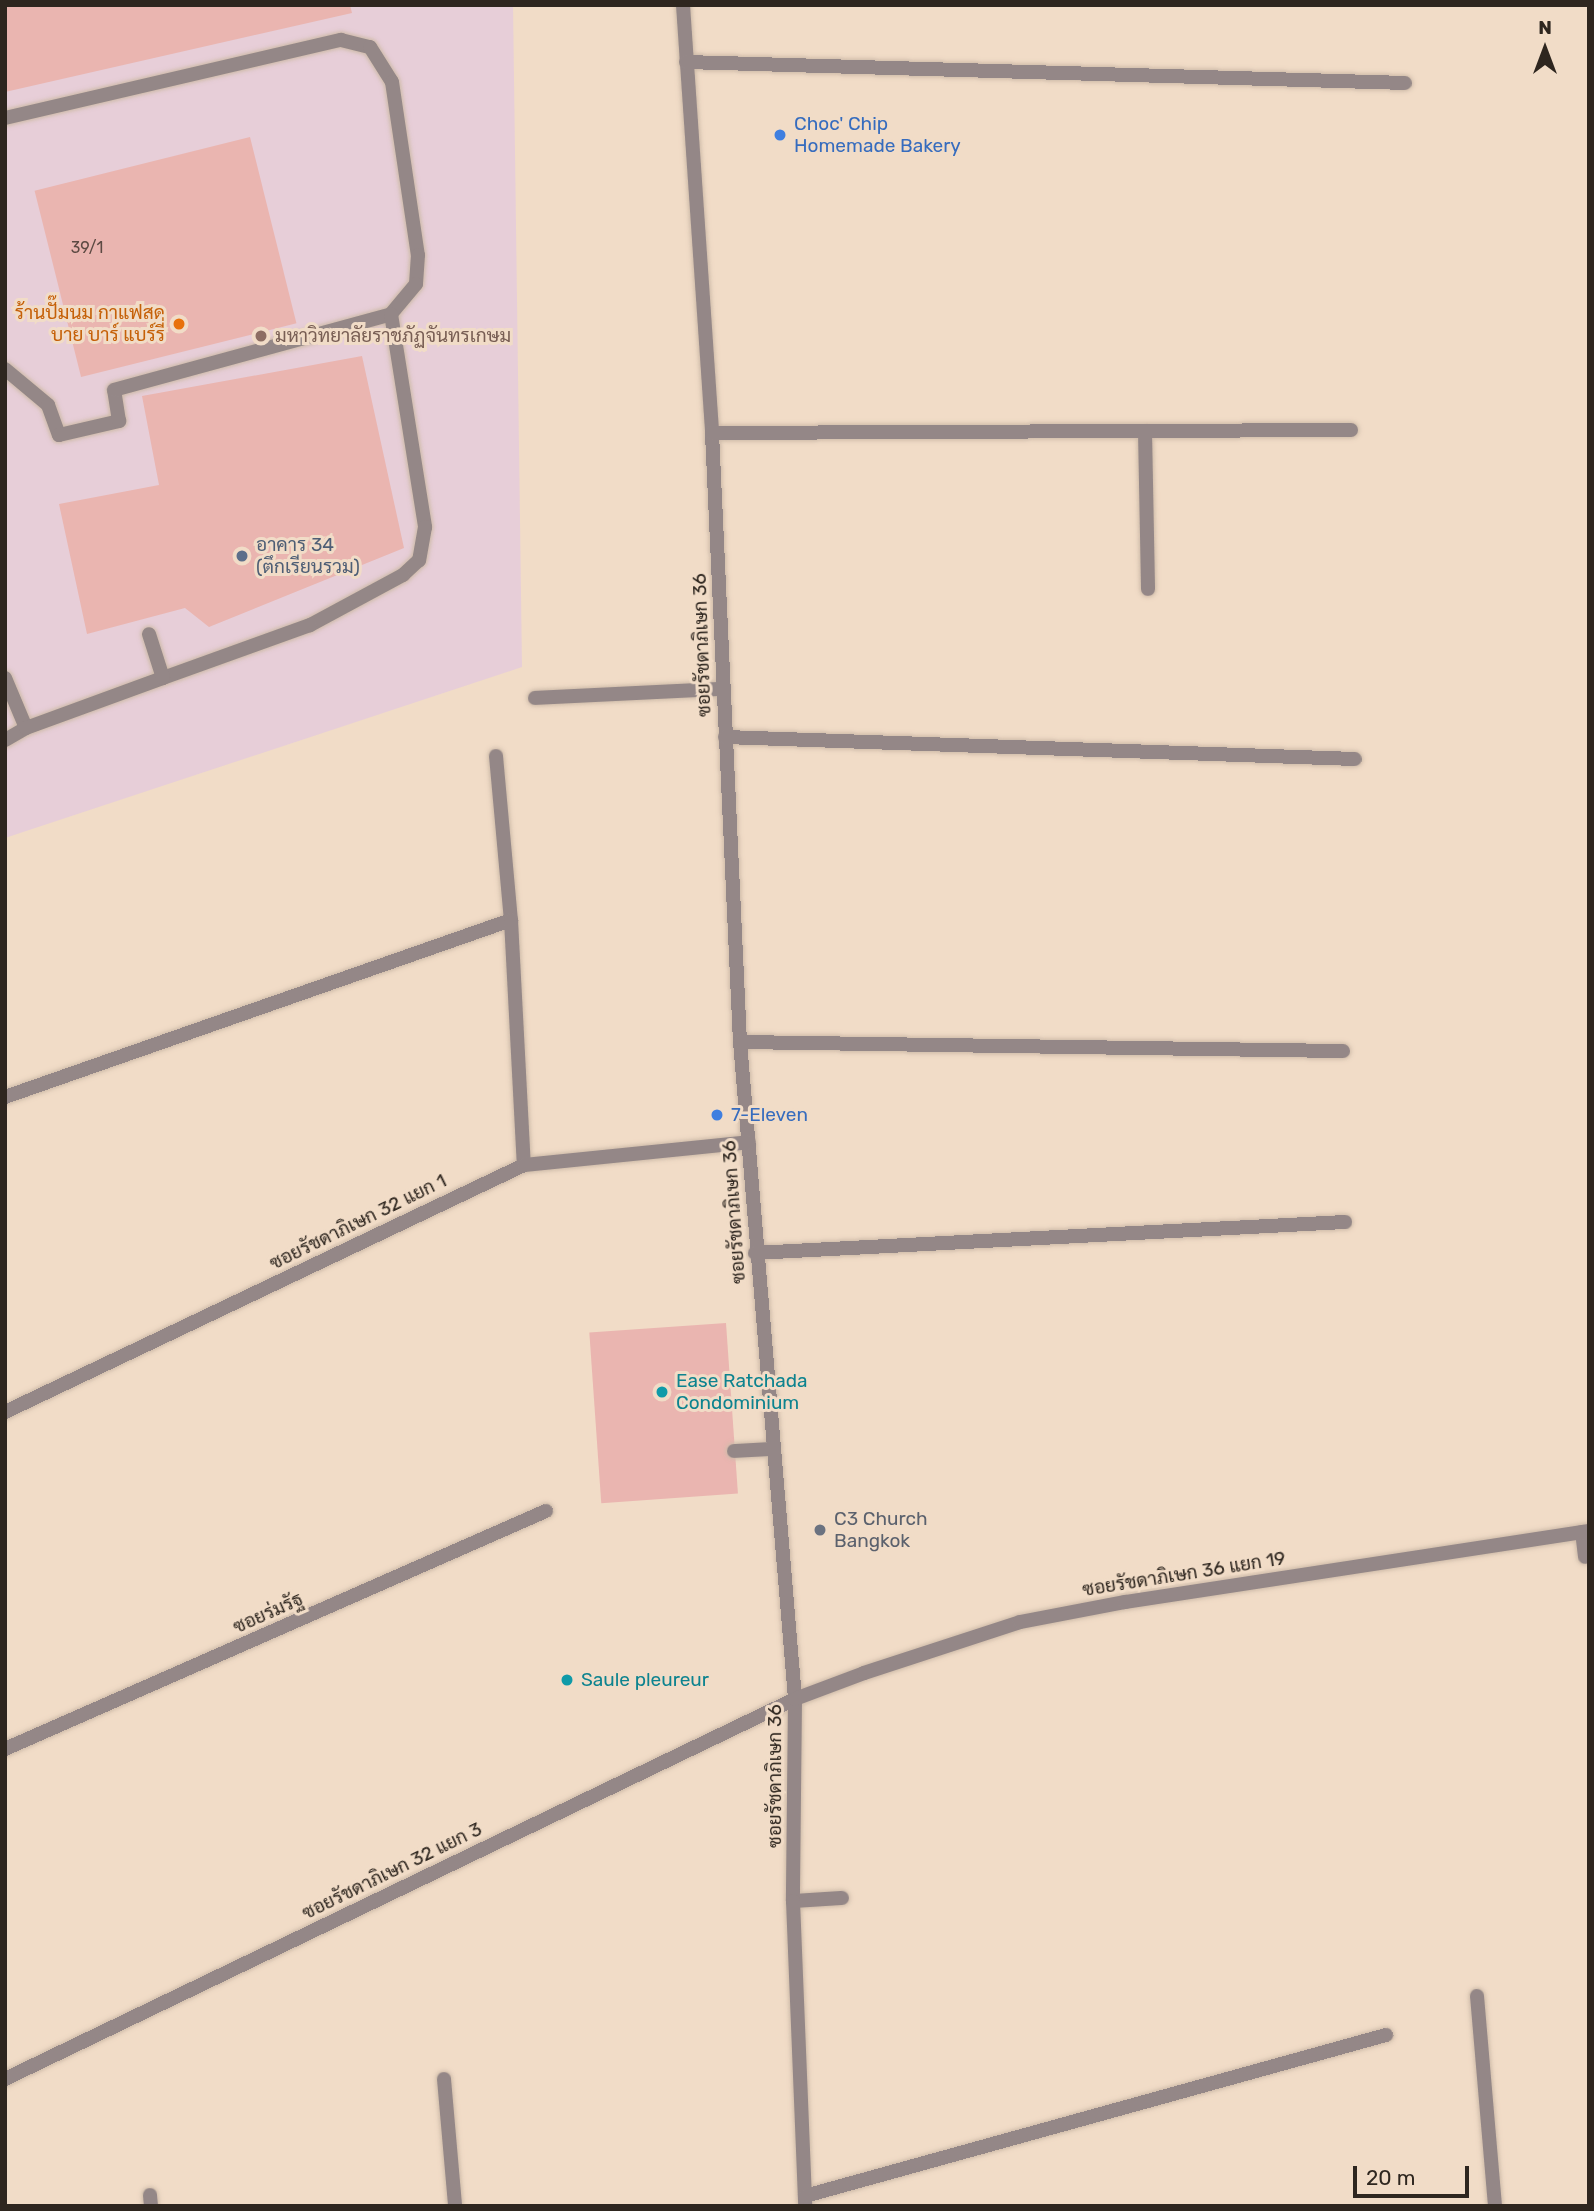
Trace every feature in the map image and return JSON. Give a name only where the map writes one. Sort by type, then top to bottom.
[{"type":"street","name":"ซอยรัชดาภิเษก 36","points":[[683,5],[712,433],[740,1042],[755,1253],[795,1699],[793,1901],[805,2201]]},
{"type":"street","points":[[5,118],[341,40],[370,47],[391,82],[418,255],[416,284],[391,314],[114,390],[120,421],[59,435],[48,405],[5,369]]},
{"type":"street","points":[[686,62],[1405,83]]},
{"type":"street","points":[[5,740],[26,728],[310,625],[403,575],[419,560],[425,527],[391,314]]},
{"type":"street","points":[[712,433],[1352,430]]},
{"type":"street","points":[[1145,432],[1148,589]]},
{"type":"street","points":[[149,634],[163,678]]},
{"type":"street","points":[[5,678],[26,728]]},
{"type":"street","points":[[535,698],[722,689]]},
{"type":"street","points":[[725,737],[1355,759]]},
{"type":"street","points":[[496,755],[511,920],[524,1165]]},
{"type":"street","points":[[5,1097],[511,920]]},
{"type":"street","points":[[740,1042],[1343,1051]]},
{"type":"street","name":"ซอยรัชดาภิเษก 32 แยก 1","points":[[5,1412],[524,1165],[749,1142]]},
{"type":"street","points":[[755,1253],[1345,1222]]},
{"type":"street","points":[[734,1451],[773,1449]]},
{"type":"street","name":"ซอยร่มรัฐ","points":[[5,1749],[547,1511]]},
{"type":"street","points":[[1584,1557],[1585,1531]]},
{"type":"street","name":"ซอยรัชดาภิเษก 36 แยก 19","points":[[795,1699],[1020,1622],[1585,1531]]},
{"type":"street","name":"ซอยรัชดาภิเษก 32 แยก 3","points":[[5,2079],[795,1699]]},
{"type":"street","points":[[793,1901],[842,1898]]},
{"type":"street","points":[[1477,1996],[1495,2206]]},
{"type":"street","points":[[805,2201],[1386,2035]]},
{"type":"street","points":[[444,2079],[455,2206]]},
{"type":"shaded area","name":"มหาวิทยาลัยราชภัฏจันทรเกษม","points":[[5,5],[513,5],[522,667],[5,838]]},
{"type":"building","points":[[5,5],[350,5],[352,13],[5,92]]},
{"type":"building","points":[[250,137],[296,323],[81,377],[35,191]]},
{"type":"building","points":[[362,356],[404,548],[209,627],[185,608],[87,634],[59,504],[159,485],[142,396]]},
{"type":"building","name":"Ease Ratchada Condominium","points":[[726,1323],[738,1494],[601,1503],[589,1333]]},
{"type":"place","name":"Choc' Chip Homemade Bakery","points":[[780,135]]},
{"type":"place","name":"ร้านปั๊มนม กาแฟสด บาย บาร์ แบร์รี่","points":[[179,324]]},
{"type":"place","name":"มหาวิทยาลัยราชภัฏจันทรเกษม","points":[[261,336]]},
{"type":"place","name":"อาคาร 34 (ตึกเรียนรวม)","points":[[242,556]]},
{"type":"place","name":"7-Eleven","points":[[717,1115]]},
{"type":"place","name":"Ease Ratchada Condominium","points":[[662,1392]]},
{"type":"place","name":"C3 Church Bangkok","points":[[820,1530]]},
{"type":"place","name":"Saule pleureur","points":[[567,1680]]}]
